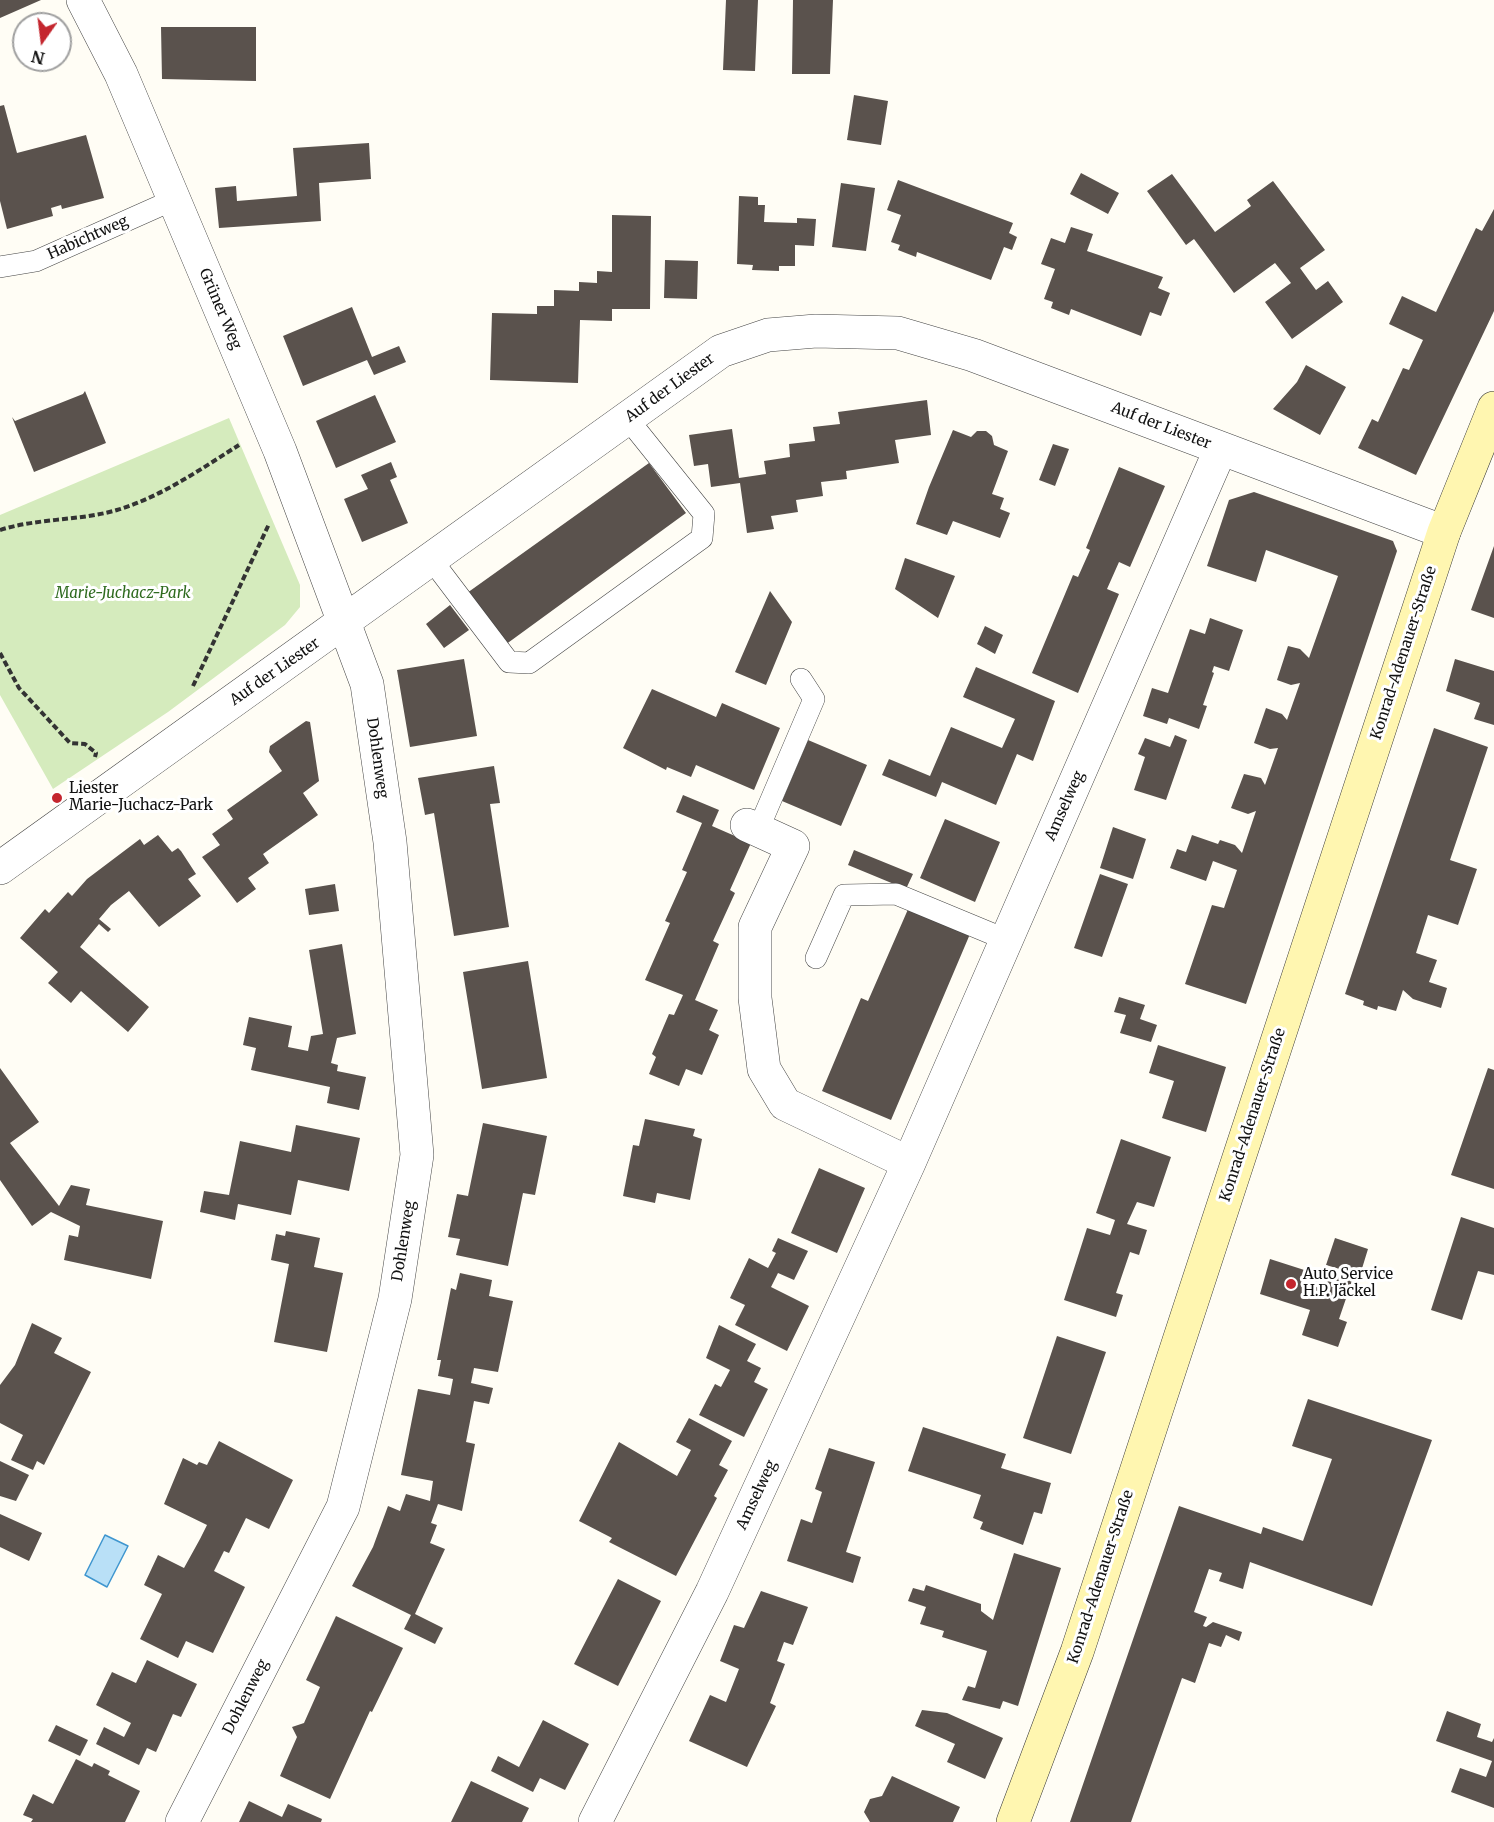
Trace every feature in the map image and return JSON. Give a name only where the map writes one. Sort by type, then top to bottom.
[{"type":"street","name":"Grüner Weg","points":[[83,0],[121,74],[270,426],[343,623]]},
{"type":"street","name":"Auf der Liester","points":[[0,868],[721,351],[768,335],[816,331],[898,333],[974,355],[1444,532]]},
{"type":"street","name":"Konrad-Adenauer-Straße","points":[[1013,1822],[1077,1652],[1444,532],[1494,408]]},
{"type":"street","name":"Amselweg","points":[[595,1822],[712,1592],[909,1163],[1221,448]]},
{"type":"street","name":"Dohlenweg","points":[[182,1822],[343,1507],[395,1299],[417,1155],[390,842],[366,684],[343,623]]},
{"type":"street","points":[[753,827],[793,846],[755,927],[755,998],[764,1069],[785,1104],[909,1163]]},
{"type":"lane","name":"Habichtweg","points":[[0,267],[36,261],[173,200]]},
{"type":"lane","points":[[431,559],[509,662],[529,663],[702,538],[704,514],[627,418]]},
{"type":"lane","points":[[753,827],[814,699],[801,679]]},
{"type":"lane","points":[[816,958],[844,895],[896,894],[1007,940]]},
{"type":"path","points":[[0,530],[22,523],[117,510],[173,486],[270,426]]},
{"type":"path","points":[[201,724],[193,683],[275,512],[298,501]]},
{"type":"path","points":[[0,653],[20,688],[70,743],[85,744],[96,753],[92,766],[105,793]]},
{"type":"green space","name":"Marie-Juchacz-Park","points":[[229,418],[300,585],[300,607],[285,625],[168,712],[53,789],[0,695],[0,515]]},
{"type":"water","points":[[105,1535],[128,1546],[107,1587],[85,1575]]},
{"type":"building","points":[[0,0],[41,0],[12,12],[0,18]]},
{"type":"building","points":[[726,0],[758,0],[755,71],[723,70]]},
{"type":"building","points":[[793,0],[833,0],[830,74],[792,74]]},
{"type":"building","points":[[161,27],[256,27],[256,81],[162,79]]},
{"type":"building","points":[[854,95],[888,101],[881,145],[847,140]]},
{"type":"building","points":[[4,105],[17,153],[86,135],[104,198],[62,209],[61,205],[51,208],[53,216],[7,229],[0,201],[0,106]]},
{"type":"building","points":[[369,143],[371,179],[319,183],[321,221],[219,228],[215,188],[236,186],[237,201],[297,196],[293,148]]},
{"type":"building","points":[[1081,173],[1119,193],[1108,214],[1070,194]]},
{"type":"building","points":[[1172,174],[1215,232],[1251,206],[1247,200],[1273,181],[1325,250],[1300,268],[1316,290],[1328,281],[1343,302],[1292,339],[1265,302],[1291,283],[1275,263],[1234,293],[1194,239],[1186,245],[1147,191]]},
{"type":"building","points":[[898,180],[1013,223],[1009,233],[1017,237],[1012,250],[1004,247],[991,280],[917,252],[916,257],[898,250],[900,245],[891,242],[901,215],[887,210]]},
{"type":"building","points":[[841,183],[875,188],[866,251],[832,247]]},
{"type":"building","points":[[739,196],[758,197],[758,205],[765,205],[764,222],[797,223],[797,218],[816,219],[814,246],[795,245],[795,266],[779,266],[779,271],[752,270],[753,265],[737,264]]},
{"type":"building","points":[[1494,209],[1494,311],[1416,475],[1358,448],[1372,419],[1378,422],[1403,368],[1409,370],[1423,340],[1389,324],[1402,296],[1436,312],[1476,228],[1482,231]]},
{"type":"building","points":[[612,215],[651,216],[650,309],[612,309],[612,321],[580,320],[578,383],[490,380],[492,313],[537,314],[537,306],[554,306],[554,290],[579,291],[579,282],[597,283],[597,271],[612,272]]},
{"type":"building","points":[[1071,227],[1093,234],[1087,251],[1163,277],[1158,288],[1170,293],[1161,316],[1150,312],[1141,336],[1071,309],[1069,315],[1051,308],[1053,302],[1044,299],[1055,269],[1041,264],[1051,238],[1065,243]]},
{"type":"building","points":[[665,260],[698,261],[697,299],[664,298]]},
{"type":"building","points":[[352,307],[372,357],[399,346],[406,362],[374,375],[367,360],[303,386],[283,336]]},
{"type":"building","points":[[1306,365],[1346,387],[1320,435],[1273,409],[1297,382]]},
{"type":"building","points":[[85,391],[106,443],[34,472],[12,417],[15,421],[83,394]]},
{"type":"building","points":[[375,395],[396,442],[336,468],[316,421]]},
{"type":"building","points":[[927,400],[931,435],[895,440],[899,463],[846,471],[847,479],[821,482],[823,496],[796,500],[798,512],[771,516],[774,529],[747,533],[740,483],[711,487],[708,464],[694,466],[689,435],[732,429],[739,478],[766,474],[764,461],[790,457],[789,444],[815,441],[813,427],[840,424],[838,412]]},
{"type":"building","points":[[953,430],[971,437],[977,431],[986,431],[992,436],[994,445],[1008,451],[992,494],[1004,498],[1000,509],[1010,513],[1000,538],[953,521],[947,535],[916,524]]},
{"type":"building","points":[[1053,444],[1069,449],[1055,486],[1039,480]]},
{"type":"building","points":[[391,462],[397,477],[390,480],[408,523],[362,542],[344,499],[368,489],[361,475]]},
{"type":"building","points":[[649,463],[686,513],[505,645],[467,593]]},
{"type":"building","points":[[1119,467],[1165,486],[1130,567],[1119,562],[1107,589],[1119,594],[1078,693],[1032,673],[1073,575],[1078,577],[1090,550],[1086,548]]},
{"type":"building","points":[[1254,492],[1393,541],[1397,551],[1246,1004],[1185,984],[1212,905],[1224,908],[1237,870],[1213,861],[1206,881],[1170,868],[1177,849],[1186,852],[1192,835],[1218,844],[1220,840],[1235,845],[1242,853],[1256,811],[1248,814],[1231,808],[1244,774],[1261,778],[1265,785],[1278,748],[1270,749],[1254,743],[1266,708],[1282,714],[1287,720],[1300,683],[1291,685],[1277,680],[1288,646],[1300,649],[1309,658],[1338,576],[1266,550],[1256,582],[1207,566],[1229,500]]},
{"type":"building","points":[[1494,546],[1494,618],[1471,610]]},
{"type":"building","points":[[905,558],[955,576],[938,618],[895,589]]},
{"type":"building","points":[[770,591],[792,622],[766,685],[735,672]]},
{"type":"building","points":[[450,605],[469,630],[444,648],[426,624]]},
{"type":"building","points":[[1210,618],[1243,630],[1229,671],[1214,666],[1212,672],[1214,673],[1203,705],[1207,706],[1199,729],[1169,718],[1167,724],[1143,716],[1152,688],[1168,693],[1190,629],[1205,634]]},
{"type":"building","points":[[985,626],[1003,635],[995,654],[977,644]]},
{"type":"building","points":[[464,659],[477,736],[410,747],[397,670]]},
{"type":"building","points":[[1455,659],[1494,671],[1494,725],[1474,719],[1480,703],[1446,691]]},
{"type":"building","points":[[976,667],[1055,701],[1033,761],[1017,754],[996,805],[942,782],[936,797],[882,775],[889,759],[930,776],[951,727],[1002,748],[1015,719],[963,697]]},
{"type":"building","points":[[652,689],[716,717],[722,703],[780,728],[754,790],[696,765],[691,777],[667,767],[666,770],[623,748]]},
{"type":"building","points":[[306,721],[310,722],[319,781],[303,793],[318,815],[263,854],[269,863],[248,878],[256,889],[237,903],[202,857],[220,845],[212,834],[233,819],[227,810],[282,771],[269,752],[270,746]]},
{"type":"building","points":[[1434,728],[1488,747],[1450,860],[1477,869],[1458,925],[1428,915],[1416,953],[1437,960],[1429,982],[1447,988],[1441,1008],[1413,999],[1403,990],[1396,1011],[1378,1006],[1377,1010],[1363,1005],[1364,1001],[1345,994]]},
{"type":"building","points":[[1175,735],[1187,740],[1166,800],[1134,790],[1145,757],[1138,754],[1145,738],[1170,747]]},
{"type":"building","points":[[808,740],[867,765],[841,826],[782,801]]},
{"type":"building","points":[[494,766],[500,803],[490,804],[509,927],[454,936],[434,813],[425,815],[418,778]]},
{"type":"building","points":[[683,795],[719,810],[712,826],[751,843],[730,890],[735,893],[713,941],[719,944],[695,1000],[718,1010],[709,1030],[719,1035],[702,1075],[686,1069],[679,1086],[649,1074],[656,1057],[652,1054],[669,1014],[674,1015],[683,995],[645,980],[670,923],[665,921],[687,872],[682,870],[702,823],[676,812]]},
{"type":"building","points":[[945,819],[1000,842],[975,902],[920,878]]},
{"type":"building","points":[[1113,827],[1146,839],[1133,879],[1100,868]]},
{"type":"building","points":[[158,835],[172,852],[178,848],[181,851],[196,874],[188,879],[201,896],[159,927],[129,891],[111,905],[99,919],[111,929],[108,932],[99,924],[80,947],[149,1007],[128,1032],[81,991],[71,1003],[48,983],[58,972],[20,938],[45,909],[49,913],[68,892],[72,896],[87,879],[140,839],[144,845]]},
{"type":"building","points":[[854,850],[913,874],[906,889],[848,865]]},
{"type":"building","points":[[1100,874],[1128,884],[1102,957],[1074,948]]},
{"type":"building","points":[[335,884],[339,911],[309,915],[305,889]]},
{"type":"building","points":[[909,907],[970,934],[891,1120],[822,1091],[861,998],[868,1001]]},
{"type":"building","points":[[342,944],[356,1034],[337,1038],[331,1063],[338,1065],[337,1071],[366,1077],[359,1110],[327,1103],[330,1087],[251,1070],[256,1048],[243,1045],[249,1017],[292,1026],[288,1047],[308,1051],[311,1036],[323,1034],[309,950]]},
{"type":"building","points":[[528,961],[547,1078],[482,1089],[463,972]]},
{"type":"building","points":[[1119,997],[1145,1005],[1140,1019],[1157,1025],[1151,1042],[1120,1033],[1126,1015],[1114,1012]]},
{"type":"building","points":[[1158,1045],[1226,1067],[1206,1132],[1162,1118],[1174,1081],[1149,1073]]},
{"type":"building","points":[[0,1068],[39,1122],[10,1143],[59,1206],[71,1185],[90,1189],[86,1205],[163,1221],[151,1279],[64,1260],[69,1235],[78,1237],[80,1226],[51,1212],[32,1226],[0,1180]]},
{"type":"building","points":[[1488,1068],[1494,1070],[1494,1189],[1451,1175]]},
{"type":"building","points":[[645,1119],[695,1129],[693,1136],[702,1139],[690,1200],[657,1193],[655,1203],[623,1196],[633,1145],[639,1146]]},
{"type":"building","points":[[483,1123],[547,1136],[535,1195],[523,1193],[508,1266],[456,1255],[460,1239],[448,1237],[457,1194],[468,1196]]},
{"type":"building","points":[[296,1125],[360,1138],[349,1191],[298,1180],[291,1215],[238,1204],[235,1220],[200,1212],[204,1191],[229,1195],[240,1141],[291,1152]]},
{"type":"building","points":[[1121,1139],[1171,1157],[1154,1207],[1137,1202],[1127,1224],[1147,1230],[1139,1255],[1130,1252],[1116,1293],[1123,1295],[1116,1317],[1064,1300],[1087,1228],[1110,1235],[1115,1220],[1096,1213]]},
{"type":"building","points":[[819,1168],[865,1188],[837,1253],[791,1233]]},
{"type":"building","points":[[1461,1217],[1494,1228],[1494,1275],[1478,1271],[1462,1320],[1431,1310]]},
{"type":"building","points":[[286,1231],[320,1238],[314,1267],[343,1273],[327,1352],[274,1342],[289,1264],[271,1260],[276,1234],[285,1236]]},
{"type":"building","points":[[778,1238],[808,1251],[794,1280],[778,1273],[771,1287],[809,1306],[787,1351],[735,1325],[745,1305],[730,1298],[749,1258],[768,1268],[776,1253],[772,1251]]},
{"type":"building","points":[[1335,1238],[1368,1249],[1360,1275],[1326,1265]]},
{"type":"building","points":[[1270,1259],[1323,1276],[1325,1272],[1352,1281],[1339,1319],[1347,1322],[1338,1347],[1302,1335],[1310,1310],[1260,1294]]},
{"type":"building","points":[[460,1273],[492,1280],[489,1296],[513,1301],[498,1372],[474,1368],[471,1383],[493,1388],[489,1404],[474,1401],[466,1442],[475,1444],[462,1511],[438,1504],[431,1523],[437,1525],[430,1543],[445,1549],[415,1614],[443,1628],[435,1644],[404,1629],[411,1615],[352,1586],[373,1547],[388,1506],[400,1511],[406,1494],[430,1501],[433,1481],[401,1475],[418,1389],[450,1395],[453,1379],[438,1376],[441,1360],[437,1360],[451,1288],[456,1290]]},
{"type":"building","points":[[32,1323],[62,1338],[54,1353],[91,1372],[44,1465],[37,1461],[33,1470],[11,1460],[23,1435],[0,1423],[0,1385],[15,1365]]},
{"type":"building","points":[[719,1325],[756,1344],[747,1361],[761,1368],[754,1382],[768,1389],[744,1437],[699,1415],[715,1384],[721,1387],[730,1370],[706,1358]]},
{"type":"building","points":[[1057,1336],[1106,1352],[1071,1454],[1023,1438]]},
{"type":"building","points":[[1308,1399],[1432,1440],[1372,1606],[1250,1562],[1243,1589],[1219,1581],[1222,1573],[1209,1569],[1194,1612],[1207,1617],[1203,1626],[1206,1627],[1213,1622],[1242,1632],[1239,1641],[1226,1635],[1221,1647],[1209,1643],[1195,1683],[1182,1678],[1131,1822],[1070,1822],[1179,1506],[1261,1534],[1263,1527],[1303,1541],[1332,1459],[1292,1446]]},
{"type":"building","points":[[689,1418],[732,1441],[719,1465],[728,1470],[714,1496],[717,1498],[676,1576],[609,1542],[612,1538],[579,1521],[619,1442],[677,1476],[691,1450],[676,1442]]},
{"type":"building","points":[[923,1427],[1006,1454],[1001,1468],[1051,1483],[1042,1514],[1034,1512],[1023,1545],[980,1529],[983,1522],[973,1518],[981,1495],[908,1471]]},
{"type":"building","points":[[219,1441],[293,1480],[269,1529],[246,1518],[229,1553],[224,1551],[214,1571],[245,1587],[213,1653],[186,1641],[178,1658],[140,1639],[162,1594],[144,1585],[158,1555],[184,1568],[200,1539],[207,1525],[164,1504],[183,1458],[197,1465],[199,1462],[207,1465]]},
{"type":"building","points":[[829,1448],[875,1462],[846,1552],[861,1557],[853,1583],[787,1561],[801,1519],[812,1523],[822,1492],[815,1489]]},
{"type":"building","points":[[0,1461],[29,1475],[16,1501],[0,1496]]},
{"type":"building","points":[[0,1514],[42,1533],[29,1561],[0,1547]]},
{"type":"building","points":[[1014,1553],[1061,1568],[1018,1706],[1003,1701],[1000,1709],[962,1700],[968,1686],[975,1688],[987,1651],[942,1637],[944,1631],[920,1624],[926,1607],[908,1601],[913,1588],[924,1591],[926,1585],[981,1604],[981,1611],[993,1620]]},
{"type":"building","points":[[618,1579],[661,1601],[618,1686],[574,1664]]},
{"type":"building","points":[[761,1591],[808,1607],[793,1645],[784,1642],[777,1661],[785,1664],[770,1703],[776,1706],[747,1767],[689,1741],[710,1695],[726,1702],[739,1669],[720,1661],[734,1625],[744,1628]]},
{"type":"building","points":[[336,1616],[403,1648],[372,1712],[370,1711],[330,1799],[280,1776],[297,1737],[292,1727],[304,1723],[320,1687],[306,1680]]},
{"type":"building","points":[[147,1660],[197,1684],[181,1717],[173,1714],[156,1752],[147,1748],[139,1765],[96,1744],[104,1727],[124,1737],[131,1723],[96,1705],[112,1672],[136,1683]]},
{"type":"building","points":[[922,1710],[947,1713],[1003,1738],[985,1779],[947,1762],[955,1744],[915,1726]]},
{"type":"building","points":[[1447,1711],[1481,1724],[1477,1737],[1492,1742],[1494,1738],[1494,1808],[1451,1792],[1460,1768],[1486,1777],[1492,1761],[1436,1741]]},
{"type":"building","points":[[543,1720],[589,1744],[565,1790],[540,1778],[533,1792],[491,1771],[498,1756],[519,1767]]},
{"type":"building","points":[[56,1725],[88,1740],[80,1756],[48,1741]]},
{"type":"building","points":[[76,1759],[92,1767],[94,1763],[110,1771],[108,1775],[140,1791],[125,1822],[31,1822],[33,1819],[23,1815],[33,1794],[53,1804]]},
{"type":"building","points":[[892,1776],[960,1807],[953,1822],[870,1822],[864,1812],[870,1799],[882,1796]]},
{"type":"building","points":[[471,1781],[529,1808],[522,1822],[451,1822]]},
{"type":"building","points":[[249,1801],[282,1817],[288,1804],[322,1819],[321,1822],[239,1822]]},
{"type":"place","name":"Liester Marie-Juchacz-Park","points":[[57,798]]},
{"type":"place","name":"Auto Service H.P. Jäckel","points":[[1291,1284]]}]
